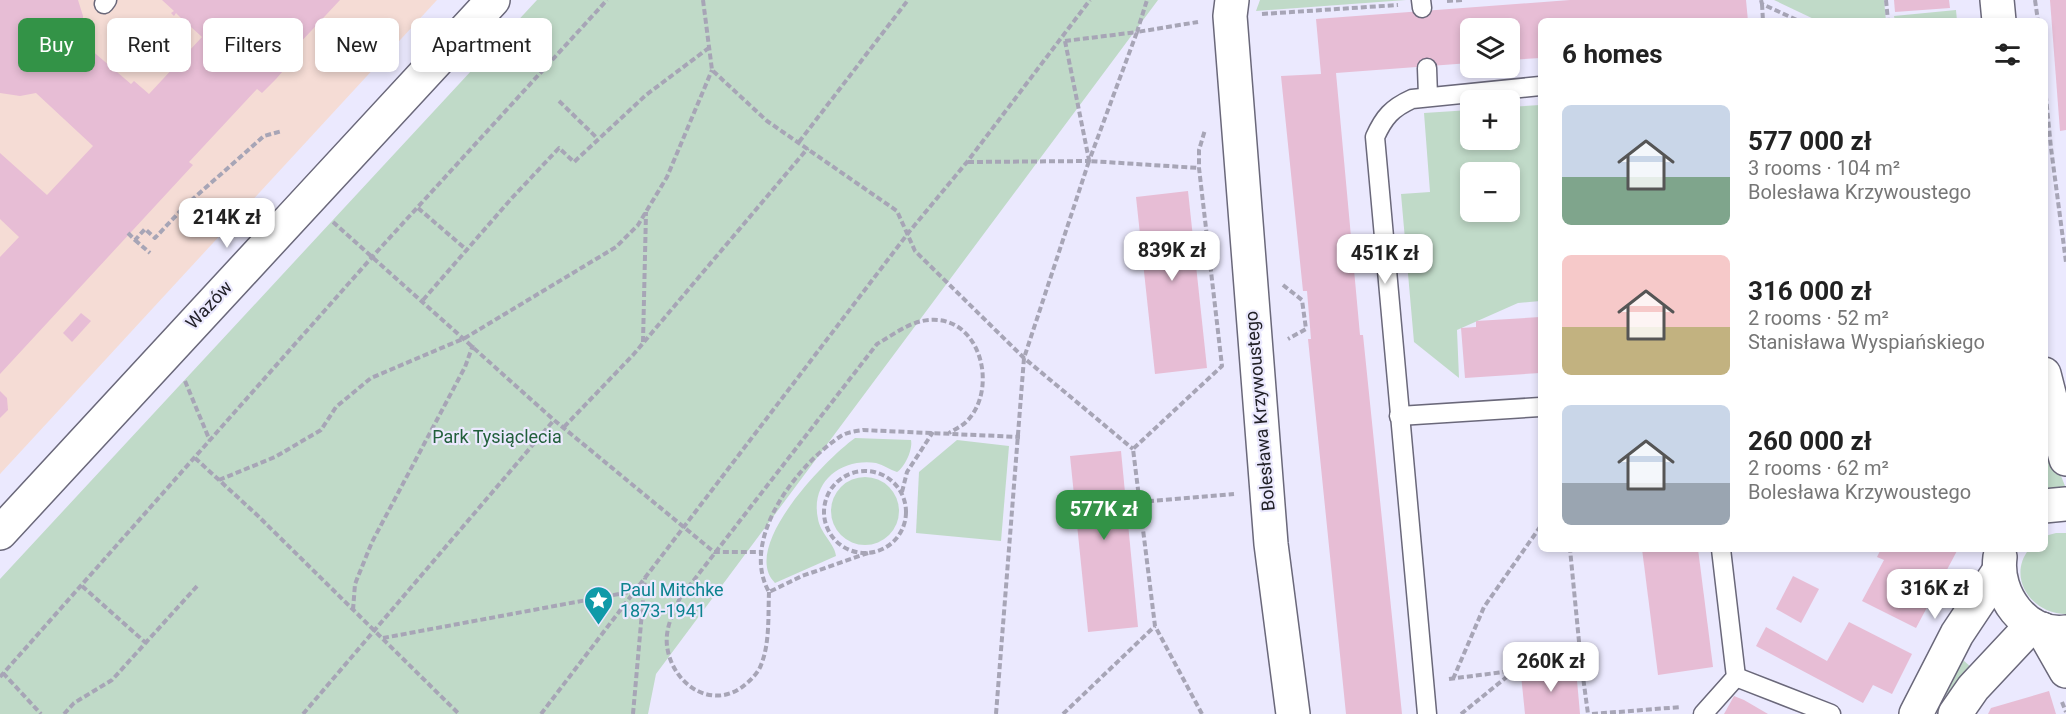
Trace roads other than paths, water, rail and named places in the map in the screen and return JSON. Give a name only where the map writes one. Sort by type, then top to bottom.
[{"type":"street","name":"Wazów","points":[[0,533],[493,0]]},
{"type":"street","points":[[1997,0],[1999,18]]},
{"type":"street","name":"Bolesława Krzywoustego","points":[[1231,8],[1266,491],[1293,714]]},
{"type":"street","points":[[2048,388],[2063,442]]},
{"type":"street","points":[[2048,506],[2066,504]]},
{"type":"street","points":[[2000,560],[2003,592],[2015,611],[2047,629],[2066,671]]},
{"type":"street","points":[[1916,714],[1957,634],[2000,560]]},
{"type":"street","points":[[1955,714],[1973,688],[2047,629]]},
{"type":"lane","points":[[1426,68],[1428,96]]},
{"type":"lane","points":[[1427,714],[1376,137],[1382,120],[1395,107],[1412,99],[1538,86]]},
{"type":"lane","points":[[1399,416],[1538,407]]},
{"type":"lane","points":[[1707,709],[1736,677],[1721,552]]},
{"type":"lane","points":[[1736,677],[1831,714]]},
{"type":"place","name":"Paul Mitchke 1873-1941","points":[[599,626]]},
{"type":"park label","name":"Park Tysiąclecia","points":[[497,437]]}]
